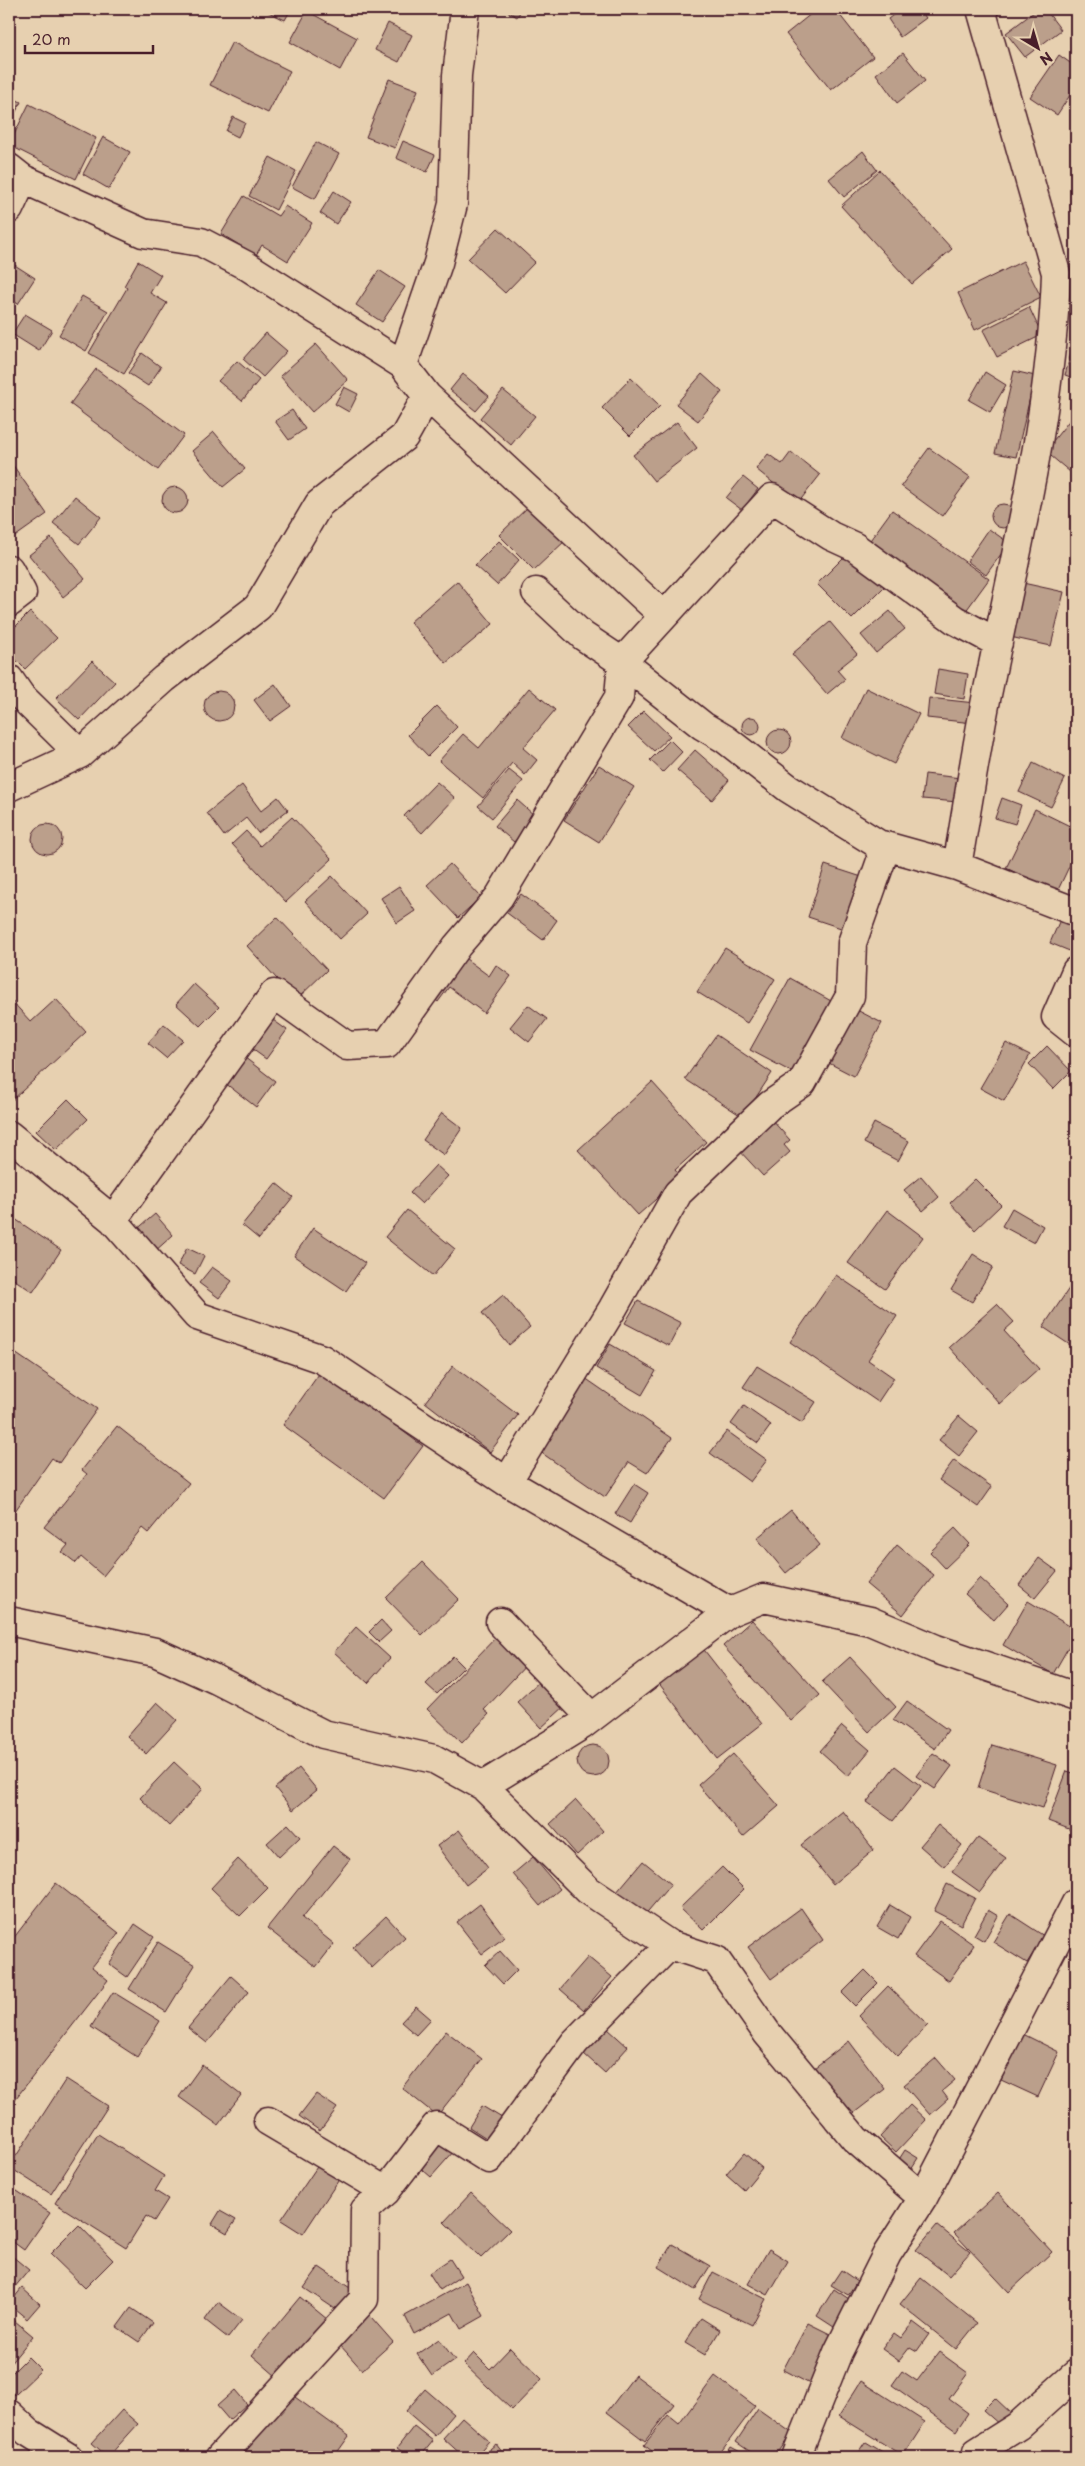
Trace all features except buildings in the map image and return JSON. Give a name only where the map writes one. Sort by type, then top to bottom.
[{"type":"street","points":[[404,365],[438,263],[453,204],[457,75],[465,9]]},
{"type":"street","points":[[957,866],[998,643],[1026,510],[1066,277],[981,9]]},
{"type":"street","points":[[9,209],[16,174],[143,233],[201,242],[247,266],[404,365],[427,396],[664,616]]},
{"type":"street","points":[[9,787],[80,754],[164,679],[258,607],[319,504],[404,437],[427,396]]},
{"type":"street","points":[[113,1220],[274,994],[347,1046],[387,1044],[457,946],[499,897],[619,697],[622,662],[772,498],[831,536],[855,547],[955,620],[998,643]]},
{"type":"street","points":[[9,569],[22,593],[9,603]]},
{"type":"street","points":[[536,592],[584,636],[622,662],[703,726],[725,739],[788,788],[878,844],[957,866],[1076,912]]},
{"type":"street","points":[[9,678],[20,695],[80,754]]},
{"type":"street","points":[[507,1482],[613,1308],[678,1193],[770,1105],[802,1083],[850,996],[852,943],[882,858],[878,844]]},
{"type":"street","points":[[1076,971],[1056,1017],[1076,1033]]},
{"type":"street","points":[[9,1135],[113,1220],[197,1316],[322,1359],[507,1482],[730,1612]]},
{"type":"street","points":[[484,1786],[591,1717],[730,1612],[764,1598],[870,1621],[936,1649],[1076,1697]]},
{"type":"street","points":[[9,1621],[155,1652],[217,1680],[323,1734],[434,1759],[484,1786],[588,1890],[670,1945],[716,1960],[767,2033],[855,2139],[923,2198]]},
{"type":"street","points":[[500,1622],[591,1717]]},
{"type":"street","points":[[796,2457],[838,2352],[866,2295],[887,2254],[923,2198],[1076,1903]]},
{"type":"street","points":[[220,2457],[364,2299],[365,2210],[386,2191],[436,2126],[489,2159],[575,2042],[670,1945]]},
{"type":"street","points":[[268,2120],[386,2191]]},
{"type":"street","points":[[982,2457],[977,2452],[1018,2426],[1076,2374]]},
{"type":"street","points":[[9,2414],[28,2432],[68,2457]]}]
